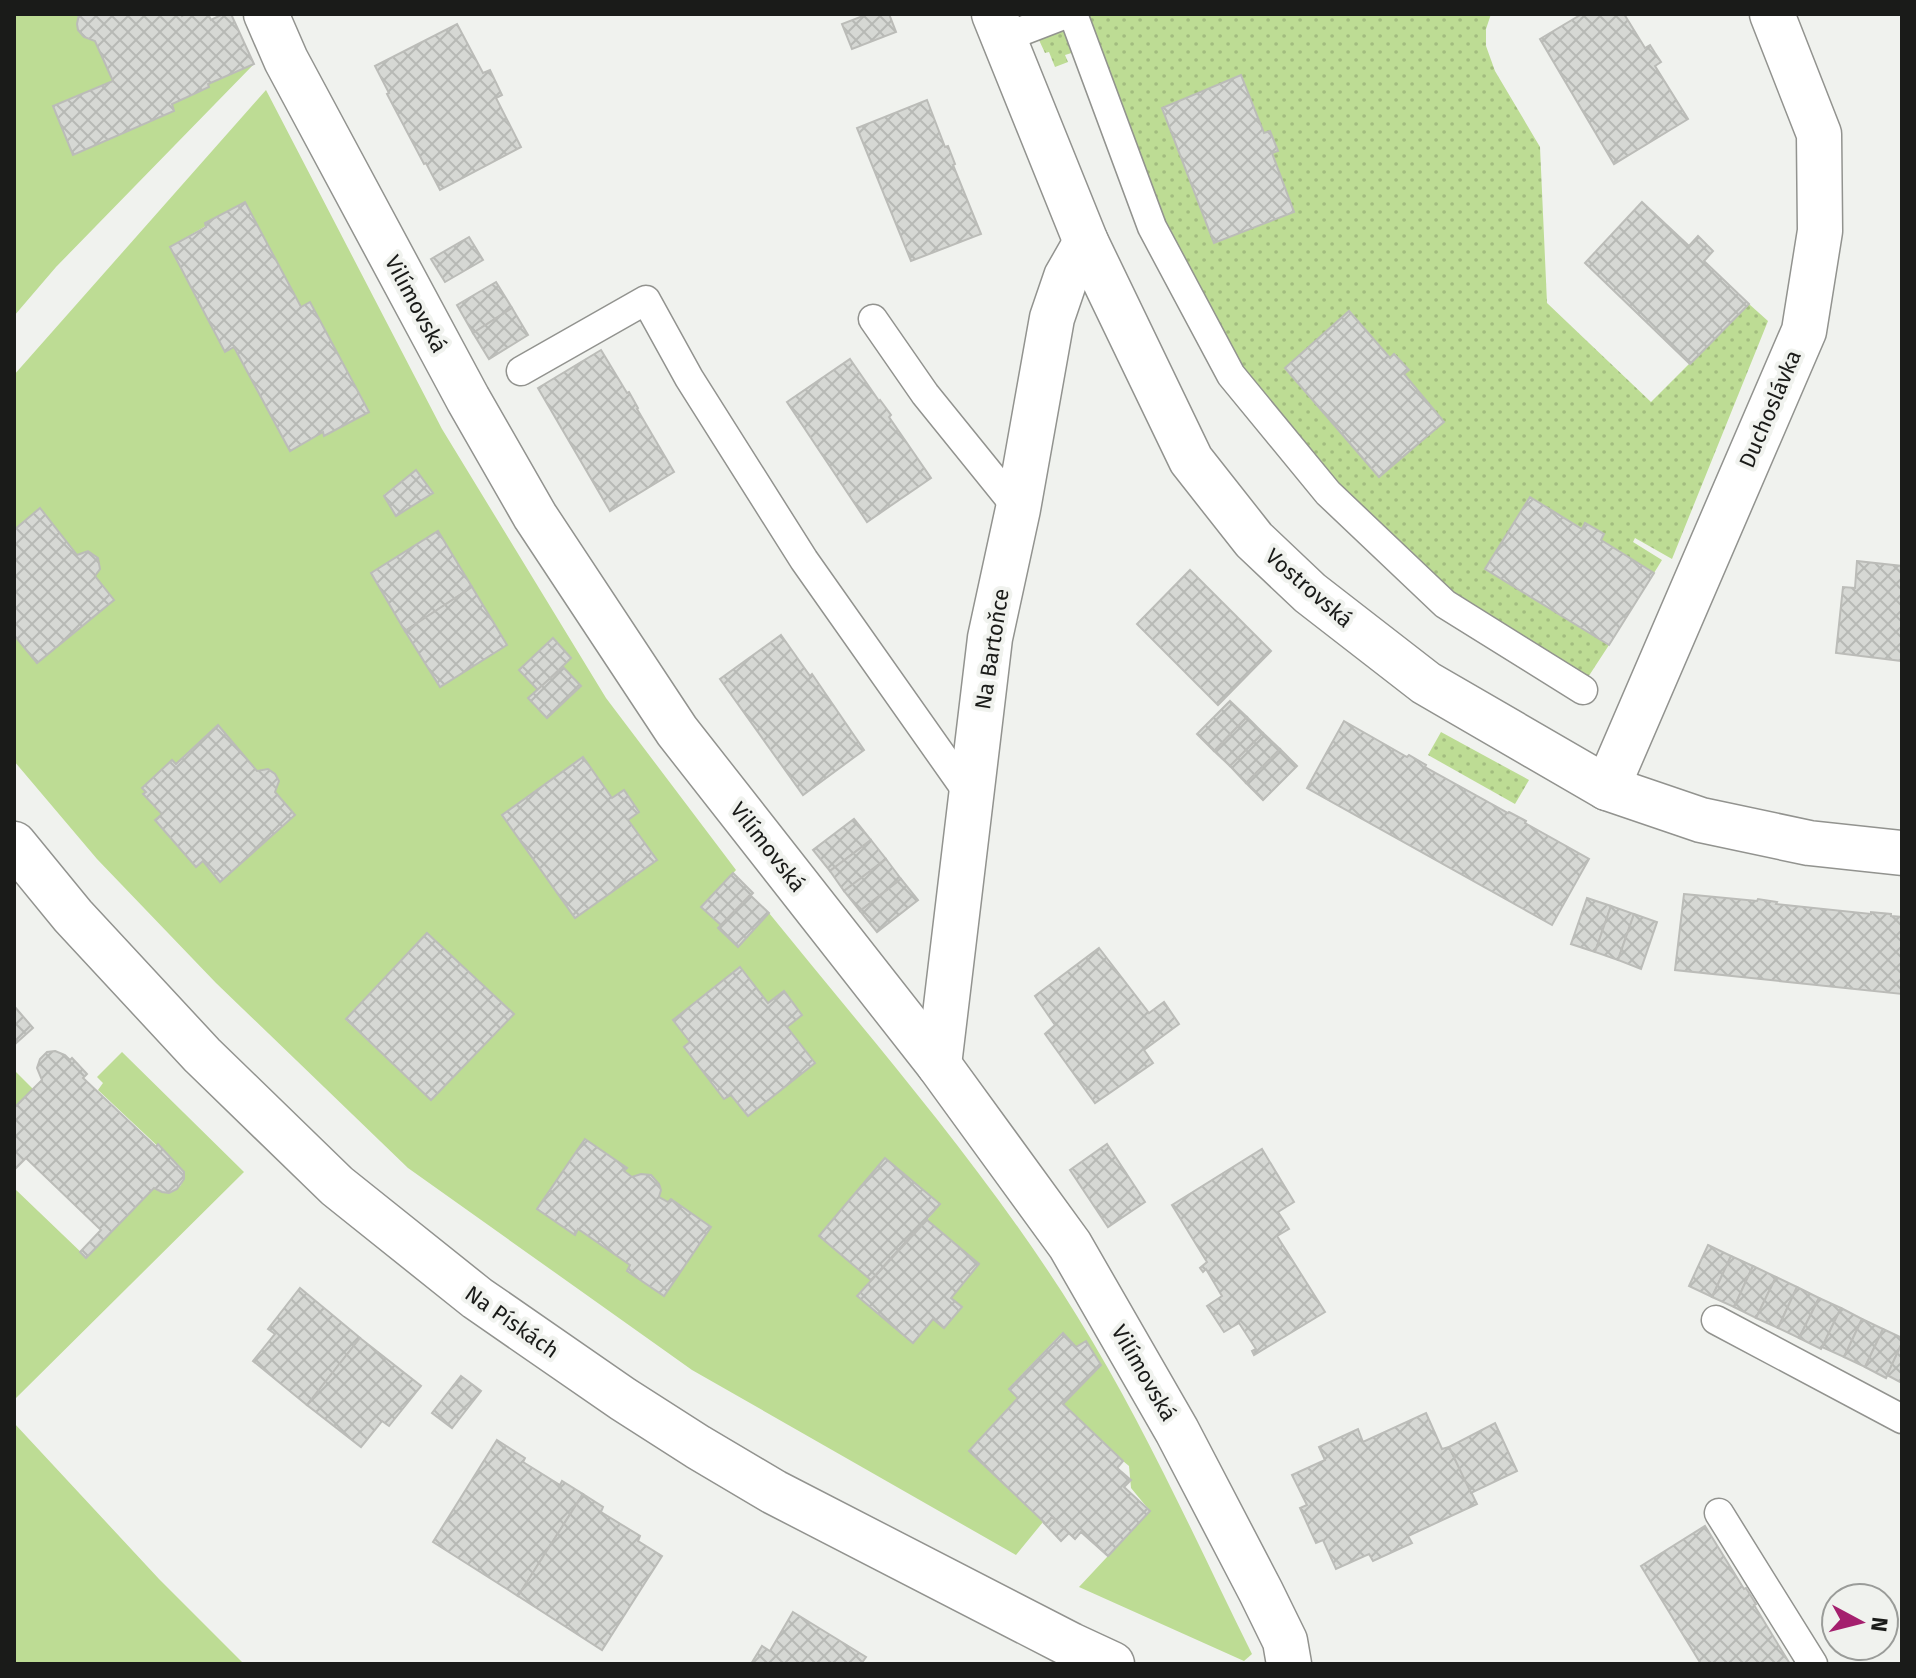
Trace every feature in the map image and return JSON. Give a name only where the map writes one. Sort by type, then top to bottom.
[{"type":"street","name":"Vilímovská","points":[[266,14],[286,60],[468,399],[535,516],[677,731],[939,1065],[1070,1245],[1177,1431],[1285,1641],[1289,1664]]},
{"type":"street","name":"Duchoslávka","points":[[1607,788],[1804,331],[1820,231],[1819,134],[1772,14]]},
{"type":"street","name":"Vostrovská","points":[[999,26],[1086,242],[1191,460],[1254,540],[1310,593],[1426,683],[1607,788],[1701,820],[1809,843],[1902,853]]},
{"type":"street","name":"Na Bartoňce","points":[[939,1065],[990,638],[1018,509],[1052,318],[1066,277],[1086,242]]},
{"type":"street","name":"Na Pískách","points":[[14,844],[73,916],[213,1066],[337,1186],[477,1298],[623,1399],[774,1492],[1112,1664]]},
{"type":"lane","points":[[999,26],[1066,14]]},
{"type":"lane","points":[[1073,14],[1152,227],[1231,375],[1328,493],[1445,604],[1583,690]]},
{"type":"lane","points":[[521,371],[646,300],[689,378],[804,560],[971,797]]},
{"type":"lane","points":[[873,319],[925,394],[1018,509]]},
{"type":"lane","points":[[1716,1320],[1902,1419]]},
{"type":"lane","points":[[1719,1513],[1813,1664]]},
{"type":"green space","points":[[14,14],[79,14],[77,24],[80,32],[95,41],[113,81],[54,106],[73,154],[174,111],[172,104],[254,64],[56,267],[14,316]]},
{"type":"green space","points":[[1027,14],[1491,14],[1486,29],[1486,46],[1495,71],[1540,147],[1547,303],[1651,402],[1749,304],[1768,321],[1672,559],[1635,538],[1633,542],[1662,560],[1654,573],[1601,540],[1603,534],[1586,524],[1582,529],[1530,497],[1485,569],[1609,645],[1579,691],[1469,624],[1244,404],[1078,51],[1065,55],[1068,62],[1055,67],[1049,52],[1045,53]],"holes":[[[1241,76],[1264,133],[1270,131],[1278,151],[1272,153],[1214,243],[1162,108]],[[1350,311],[1390,358],[1395,354],[1409,370],[1404,374],[1444,422],[1379,477],[1285,369]]]},
{"type":"green space","points":[[266,90],[442,429],[606,698],[736,870],[702,907],[738,947],[769,913],[929,1110],[1006,1211],[1077,1316],[1125,1398],[1252,1654],[1244,1661],[1079,1587],[1150,1511],[1131,1488],[1129,1466],[1063,1404],[1101,1365],[1086,1341],[1076,1347],[1062,1333],[1009,1388],[1018,1398],[969,1451],[1043,1522],[1016,1555],[692,1370],[408,1168],[216,983],[97,859],[14,761],[14,635],[37,663],[114,600],[95,576],[100,569],[98,558],[88,551],[77,555],[40,508],[14,530],[14,375]],"holes":[[[245,203],[301,307],[310,303],[369,411],[325,436],[323,432],[291,450],[234,347],[225,351],[170,247]],[[416,470],[432,493],[384,496]],[[438,531],[507,644],[440,687],[371,573]],[[553,638],[571,657],[563,667],[581,686],[538,690],[519,670]],[[218,726],[257,771],[268,770],[275,775],[279,781],[275,792],[295,815],[220,882],[203,861],[196,867],[155,821],[162,814],[144,794]],[[583,758],[612,798],[624,790],[639,811],[628,820],[657,860],[575,917],[502,815]],[[427,933],[513,1014],[431,1100],[346,1020]],[[740,968],[768,1003],[784,991],[802,1015],[787,1027],[814,1063],[748,1116],[731,1095],[724,1099],[684,1047],[690,1042],[673,1020]],[[585,1139],[626,1167],[624,1171],[632,1177],[644,1175],[653,1178],[659,1185],[659,1197],[668,1202],[672,1199],[711,1227],[664,1296],[627,1271],[630,1265],[578,1229],[574,1235],[538,1209]],[[885,1158],[940,1204],[927,1220],[951,1298],[961,1307],[945,1327],[933,1319],[913,1343],[858,1295],[871,1280],[819,1236]]]},
{"type":"green space","points":[[1441,732],[1529,780],[1515,804],[1428,755]]},
{"type":"green space","points":[[122,1052],[244,1172],[14,1400],[14,1188],[86,1257],[154,1188],[171,1191],[182,1182],[182,1169],[98,1090],[103,1083],[97,1077]]},
{"type":"green space","points":[[14,1070],[33,1089],[14,1108]]},
{"type":"green space","points":[[14,1423],[159,1579],[244,1664],[14,1664]]},
{"type":"building","points":[[79,14],[208,14],[211,20],[231,14],[254,64],[172,104],[174,111],[73,155],[53,106],[113,81],[95,41],[84,37],[78,30]]},
{"type":"building","points":[[868,14],[889,14],[896,32],[852,49],[842,24]]},
{"type":"building","points":[[1582,14],[1624,14],[1645,48],[1650,45],[1661,62],[1655,66],[1688,119],[1614,164],[1540,39]]},
{"type":"building","points":[[457,24],[483,73],[490,70],[502,95],[496,98],[521,147],[440,190],[375,66]]},
{"type":"building","points":[[1241,75],[1264,133],[1270,131],[1278,151],[1272,153],[1294,212],[1214,243],[1162,108]]},
{"type":"building","points":[[927,100],[981,234],[911,261],[857,128]]},
{"type":"building","points":[[245,202],[301,307],[310,302],[369,412],[324,436],[323,432],[290,451],[234,347],[225,352],[170,247],[206,227],[205,223]]},
{"type":"building","points":[[1642,202],[1689,246],[1698,236],[1713,251],[1704,261],[1749,304],[1690,364],[1585,263]]},
{"type":"building","points":[[469,237],[483,260],[445,282],[431,259]]},
{"type":"building","points":[[496,282],[512,308],[473,333],[457,305]]},
{"type":"building","points":[[512,308],[528,335],[489,359],[473,333]]},
{"type":"building","points":[[1349,311],[1390,358],[1394,354],[1409,370],[1404,374],[1444,422],[1379,477],[1285,368]]},
{"type":"building","points":[[601,350],[629,392],[674,472],[610,511],[538,388]]},
{"type":"building","points":[[850,359],[931,478],[867,522],[787,402]]},
{"type":"building","points":[[416,470],[433,493],[396,516],[384,496]]},
{"type":"building","points":[[1530,497],[1582,529],[1585,523],[1604,534],[1601,540],[1654,573],[1609,645],[1485,569]]},
{"type":"building","points":[[40,508],[77,555],[88,551],[98,558],[100,569],[95,576],[114,600],[37,663],[14,635],[14,530]]},
{"type":"building","points":[[438,531],[472,587],[405,631],[371,573]]},
{"type":"building","points":[[1857,561],[1902,566],[1902,661],[1836,653],[1843,587],[1855,588]]},
{"type":"building","points":[[1190,570],[1271,651],[1218,705],[1137,624]]},
{"type":"building","points":[[472,587],[507,645],[440,687],[405,631]]},
{"type":"building","points":[[781,635],[864,750],[803,795],[720,679]]},
{"type":"building","points":[[553,638],[571,658],[538,690],[519,670]]},
{"type":"building","points":[[563,667],[581,686],[547,718],[528,698]]},
{"type":"building","points":[[1230,701],[1247,717],[1214,751],[1197,734]]},
{"type":"building","points":[[1247,717],[1263,733],[1230,766],[1214,751]]},
{"type":"building","points":[[1344,721],[1589,859],[1552,925],[1307,788]]},
{"type":"building","points":[[218,725],[257,771],[268,769],[275,774],[279,781],[275,792],[295,815],[220,882],[203,861],[196,867],[155,820],[162,814],[143,794],[146,792],[142,788],[172,760],[176,764]]},
{"type":"building","points":[[1263,733],[1280,749],[1246,783],[1230,766]]},
{"type":"building","points":[[1280,749],[1297,766],[1263,800],[1246,783]]},
{"type":"building","points":[[583,757],[612,798],[624,790],[639,812],[628,820],[657,860],[575,918],[502,815]]},
{"type":"building","points":[[854,819],[871,840],[830,871],[813,850]]},
{"type":"building","points":[[871,840],[886,859],[844,891],[830,871]]},
{"type":"building","points":[[886,859],[901,879],[860,911],[844,891]]},
{"type":"building","points":[[733,873],[753,893],[721,925],[701,907]]},
{"type":"building","points":[[901,879],[918,900],[877,932],[860,911]]},
{"type":"building","points":[[1684,894],[1758,899],[1776,904],[1902,917],[1902,994],[1675,970]]},
{"type":"building","points":[[750,895],[769,913],[738,947],[718,928]]},
{"type":"building","points":[[1587,898],[1611,906],[1595,952],[1571,944]]},
{"type":"building","points":[[1611,906],[1634,914],[1618,960],[1595,952]]},
{"type":"building","points":[[1634,914],[1657,922],[1641,969],[1618,960]]},
{"type":"building","points":[[427,933],[514,1014],[431,1100],[346,1019]]},
{"type":"building","points":[[1099,948],[1149,1013],[1164,1002],[1179,1024],[1144,1050],[1153,1063],[1095,1103],[1045,1034],[1055,1025],[1035,996]]},
{"type":"building","points":[[740,967],[768,1003],[784,991],[802,1015],[787,1027],[815,1063],[748,1116],[731,1095],[724,1099],[684,1047],[690,1042],[673,1020]]},
{"type":"building","points":[[14,1006],[33,1028],[14,1045]]},
{"type":"building","points":[[55,1051],[70,1060],[72,1058],[87,1074],[83,1078],[156,1147],[158,1144],[184,1172],[184,1179],[177,1189],[169,1193],[154,1188],[86,1258],[80,1252],[101,1230],[26,1158],[14,1170],[14,1108],[42,1080],[37,1068],[40,1059],[47,1052]]},
{"type":"building","points":[[585,1139],[627,1168],[624,1171],[632,1177],[651,1175],[659,1184],[659,1197],[668,1202],[671,1199],[711,1227],[664,1296],[627,1271],[630,1265],[578,1229],[575,1235],[537,1209]]},
{"type":"building","points":[[1107,1144],[1145,1202],[1108,1227],[1070,1170]]},
{"type":"building","points":[[1262,1149],[1294,1202],[1278,1212],[1289,1229],[1277,1236],[1325,1312],[1254,1355],[1252,1351],[1256,1349],[1239,1323],[1224,1332],[1207,1306],[1222,1296],[1206,1269],[1203,1272],[1200,1268],[1207,1262],[1172,1205]]},
{"type":"building","points":[[885,1158],[940,1204],[871,1280],[819,1236]]},
{"type":"building","points":[[927,1220],[979,1264],[951,1298],[962,1307],[944,1328],[933,1319],[913,1343],[857,1296]]},
{"type":"building","points":[[1708,1245],[1731,1256],[1712,1297],[1689,1286]]},
{"type":"building","points":[[1731,1256],[1753,1266],[1734,1307],[1712,1297]]},
{"type":"building","points":[[1753,1266],[1776,1277],[1756,1318],[1734,1307]]},
{"type":"building","points":[[1776,1277],[1797,1287],[1778,1328],[1756,1318]]},
{"type":"building","points":[[1797,1287],[1819,1298],[1799,1338],[1778,1328]]},
{"type":"building","points":[[300,1288],[360,1338],[307,1405],[253,1361],[275,1334],[268,1329]]},
{"type":"building","points":[[1819,1298],[1841,1308],[1821,1349],[1799,1338]]},
{"type":"building","points":[[1841,1308],[1862,1319],[1844,1357],[1822,1347]]},
{"type":"building","points":[[1862,1319],[1883,1329],[1865,1367],[1844,1357]]},
{"type":"building","points":[[1883,1329],[1902,1338],[1886,1378],[1865,1367]]},
{"type":"building","points":[[1063,1333],[1076,1347],[1086,1341],[1101,1365],[1063,1404],[1123,1461],[1117,1468],[1131,1480],[1124,1487],[1150,1511],[1108,1556],[1081,1532],[1075,1539],[1052,1517],[1046,1524],[969,1451],[1018,1398],[1009,1389]]},
{"type":"building","points":[[360,1338],[421,1386],[389,1426],[382,1421],[361,1447],[307,1405]]},
{"type":"building","points":[[1902,1343],[1902,1383],[1887,1375]]},
{"type":"building","points":[[461,1376],[481,1391],[452,1428],[432,1413]]},
{"type":"building","points":[[1426,1413],[1442,1449],[1449,1447],[1477,1504],[1408,1536],[1412,1543],[1373,1561],[1369,1554],[1336,1569],[1323,1540],[1316,1543],[1300,1508],[1307,1505],[1292,1475],[1325,1460],[1319,1447],[1358,1429],[1363,1442]]},
{"type":"building","points":[[1495,1423],[1517,1471],[1471,1493],[1449,1447]]},
{"type":"building","points":[[497,1440],[525,1458],[523,1462],[560,1485],[562,1481],[583,1494],[518,1596],[433,1542]]},
{"type":"building","points":[[583,1494],[603,1507],[601,1512],[640,1536],[638,1541],[662,1556],[602,1650],[518,1596]]},
{"type":"building","points":[[1052,1517],[1069,1533],[1061,1541],[1043,1522],[1046,1524]]},
{"type":"building","points":[[1705,1526],[1756,1604],[1790,1664],[1701,1664],[1641,1566]]},
{"type":"building","points":[[793,1612],[866,1657],[861,1664],[751,1664],[762,1646],[770,1651]]}]
